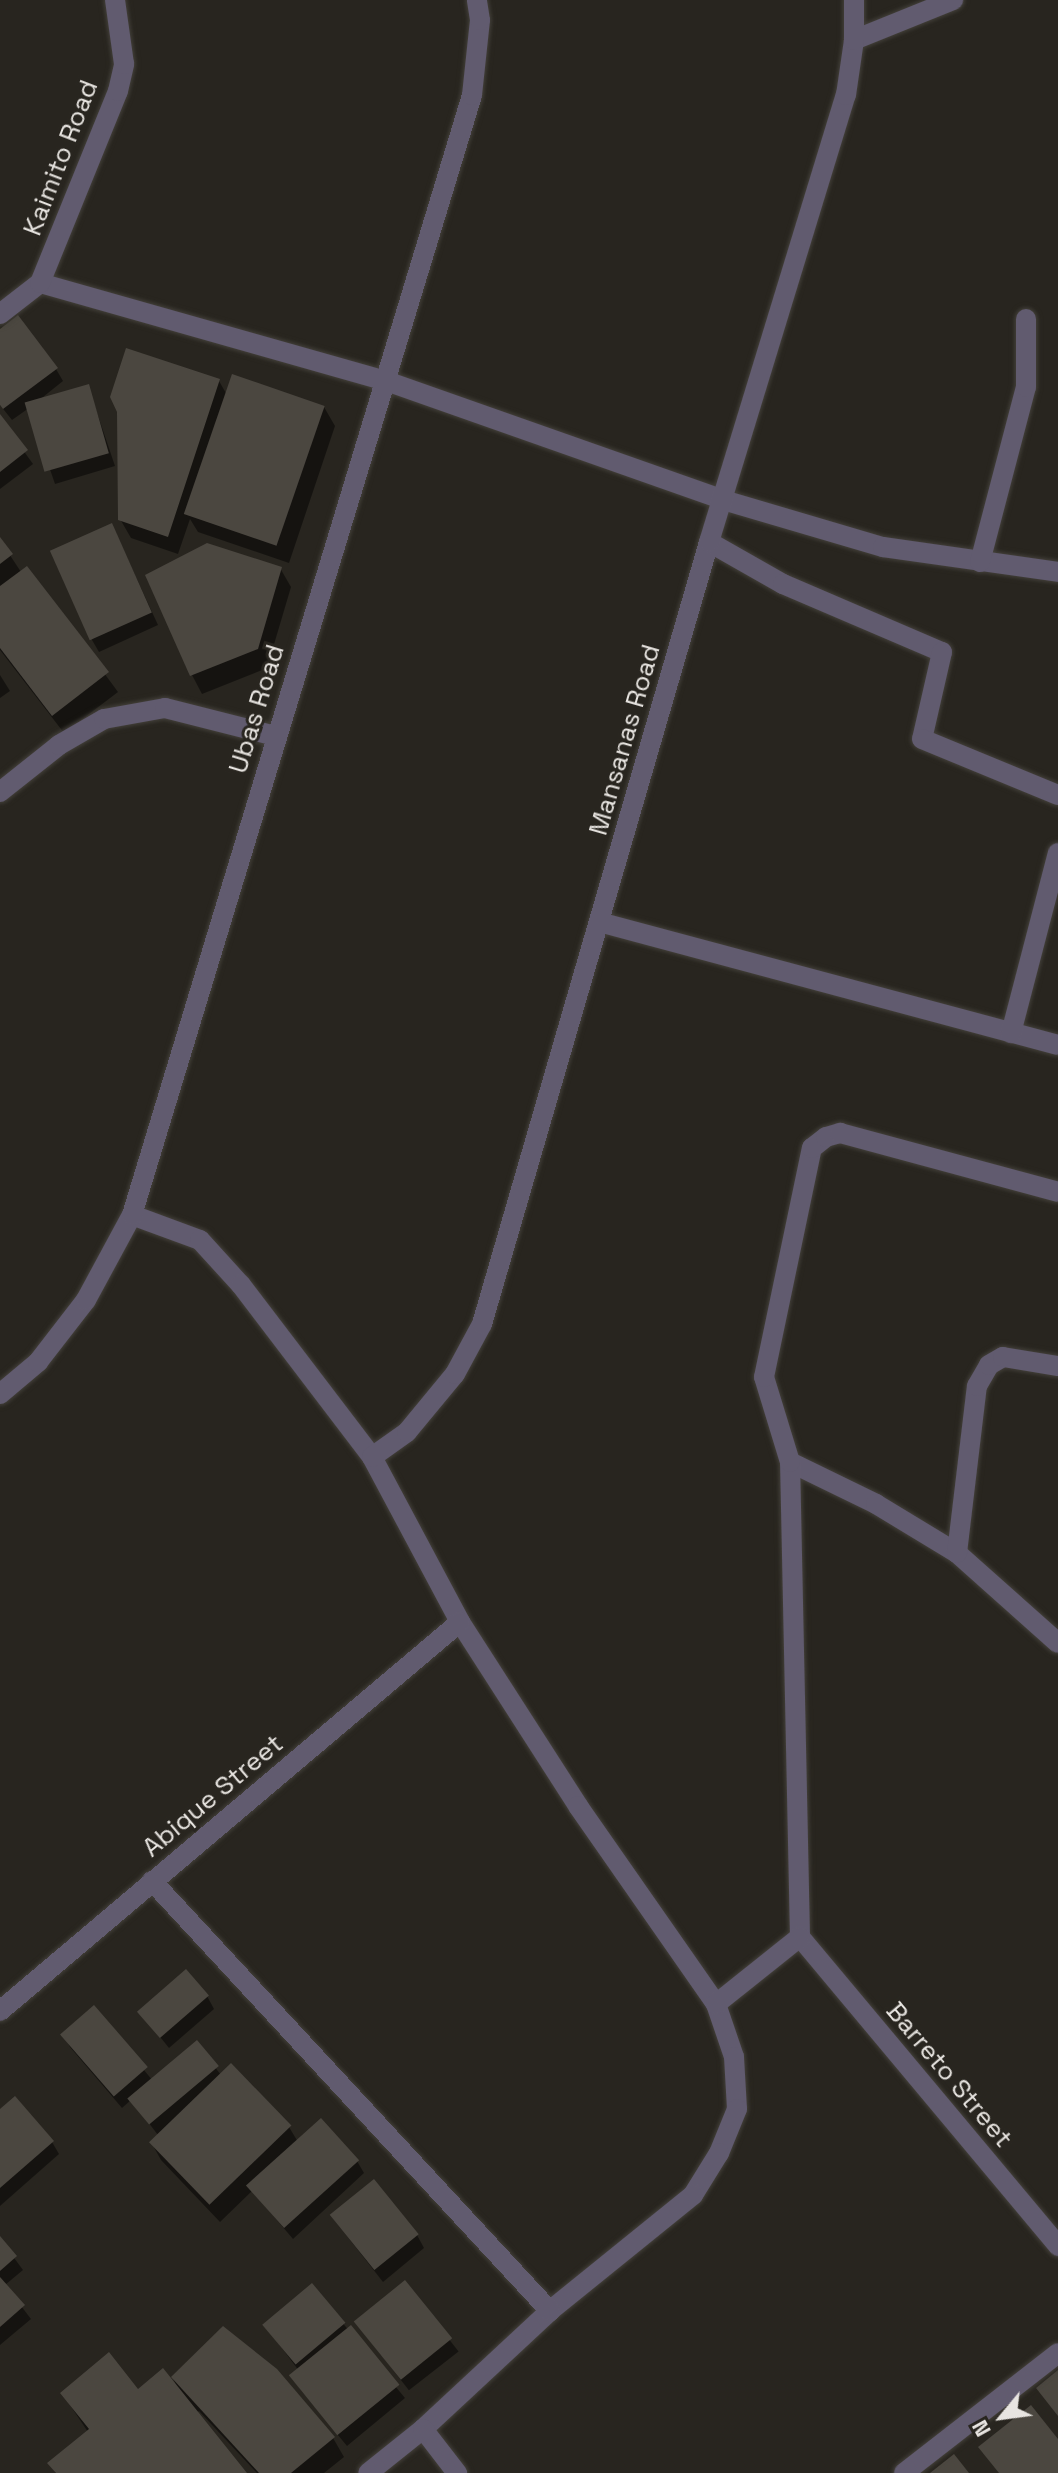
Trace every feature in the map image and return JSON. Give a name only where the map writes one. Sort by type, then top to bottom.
[{"type":"street","name":"Kaimito Road","points":[[40,283],[118,91],[124,64],[115,0]]},
{"type":"street","name":"Ubas Road","points":[[0,1394],[38,1362],[86,1300],[132,1215],[472,95],[480,20],[477,0]]},
{"type":"street","name":"Mansanas Road","points":[[372,1457],[407,1432],[455,1374],[482,1324],[709,542],[846,95],[854,40],[854,0]]},
{"type":"street","points":[[854,40],[953,0]]},
{"type":"street","points":[[0,314],[40,283],[386,381],[723,500],[883,547],[1058,572]]},
{"type":"street","points":[[980,562],[1026,387],[1026,319]]},
{"type":"street","points":[[709,542],[783,584],[942,652],[922,739],[1058,795]]},
{"type":"street","points":[[0,792],[59,745],[104,719],[165,708],[276,736]]},
{"type":"street","points":[[1011,1033],[1058,853]]},
{"type":"street","points":[[599,922],[1058,1045]]},
{"type":"street","points":[[716,2004],[800,1937],[790,1462],[764,1377],[812,1148],[826,1137],[840,1133],[1058,1192]]},
{"type":"street","points":[[132,1215],[200,1240],[241,1285],[372,1457],[460,1622],[578,1806],[716,2004],[734,2057],[737,2109],[719,2153],[693,2195],[550,2311],[423,2429],[368,2473]]},
{"type":"street","points":[[957,1553],[977,1386],[989,1365],[1003,1357],[1058,1366]]},
{"type":"street","points":[[790,1462],[876,1504],[957,1553],[1053,1629]]},
{"type":"street","name":"Abique Street","points":[[0,2011],[460,1622]]},
{"type":"street","points":[[152,1881],[550,2311]]},
{"type":"street","name":"Barreto Street","points":[[800,1937],[1058,2246]]},
{"type":"street","points":[[904,2473],[1058,2353]]},
{"type":"street","points":[[423,2429],[457,2473]]},
{"type":"building","points":[[18,315],[58,368],[3,409],[0,405],[0,329]]},
{"type":"building","points":[[126,348],[220,379],[168,537],[118,520],[117,412],[110,397]]},
{"type":"building","points":[[232,374],[325,406],[276,546],[184,514]]},
{"type":"building","points":[[89,384],[109,453],[44,472],[25,402]]},
{"type":"building","points":[[0,414],[28,450],[0,472]]},
{"type":"building","points":[[112,523],[152,613],[90,640],[50,551]]},
{"type":"building","points":[[0,537],[13,554],[0,564]]},
{"type":"building","points":[[207,543],[282,567],[258,649],[190,676],[145,575]]},
{"type":"building","points":[[27,566],[109,672],[52,716],[0,648],[0,586]]},
{"type":"building","points":[[186,1969],[209,1995],[160,2038],[137,2012]]},
{"type":"building","points":[[94,2005],[148,2067],[114,2096],[60,2035]]},
{"type":"building","points":[[197,2040],[219,2066],[149,2125],[127,2098]]},
{"type":"building","points":[[231,2063],[291,2126],[209,2205],[149,2142]]},
{"type":"building","points":[[15,2096],[54,2141],[0,2188],[0,2109]]},
{"type":"building","points":[[321,2118],[359,2160],[284,2228],[246,2186]]},
{"type":"building","points":[[374,2179],[419,2234],[374,2270],[330,2215]]},
{"type":"building","points":[[0,2236],[17,2256],[0,2271]]},
{"type":"building","points":[[0,2277],[25,2305],[0,2327]]},
{"type":"building","points":[[405,2280],[452,2338],[401,2380],[354,2322]]},
{"type":"building","points":[[312,2283],[345,2323],[296,2365],[262,2325]]},
{"type":"building","points":[[351,2325],[399,2385],[337,2435],[289,2375]]},
{"type":"building","points":[[223,2326],[277,2369],[335,2437],[291,2473],[259,2473],[171,2377]]},
{"type":"building","points":[[109,2352],[138,2389],[163,2368],[247,2473],[56,2473],[47,2463],[89,2429],[60,2393]]},
{"type":"building","points":[[1058,2370],[1058,2416],[1036,2388]]},
{"type":"building","points":[[1031,2405],[1058,2439],[1058,2473],[999,2473],[978,2447]]},
{"type":"building","points":[[954,2454],[969,2473],[930,2473]]}]
